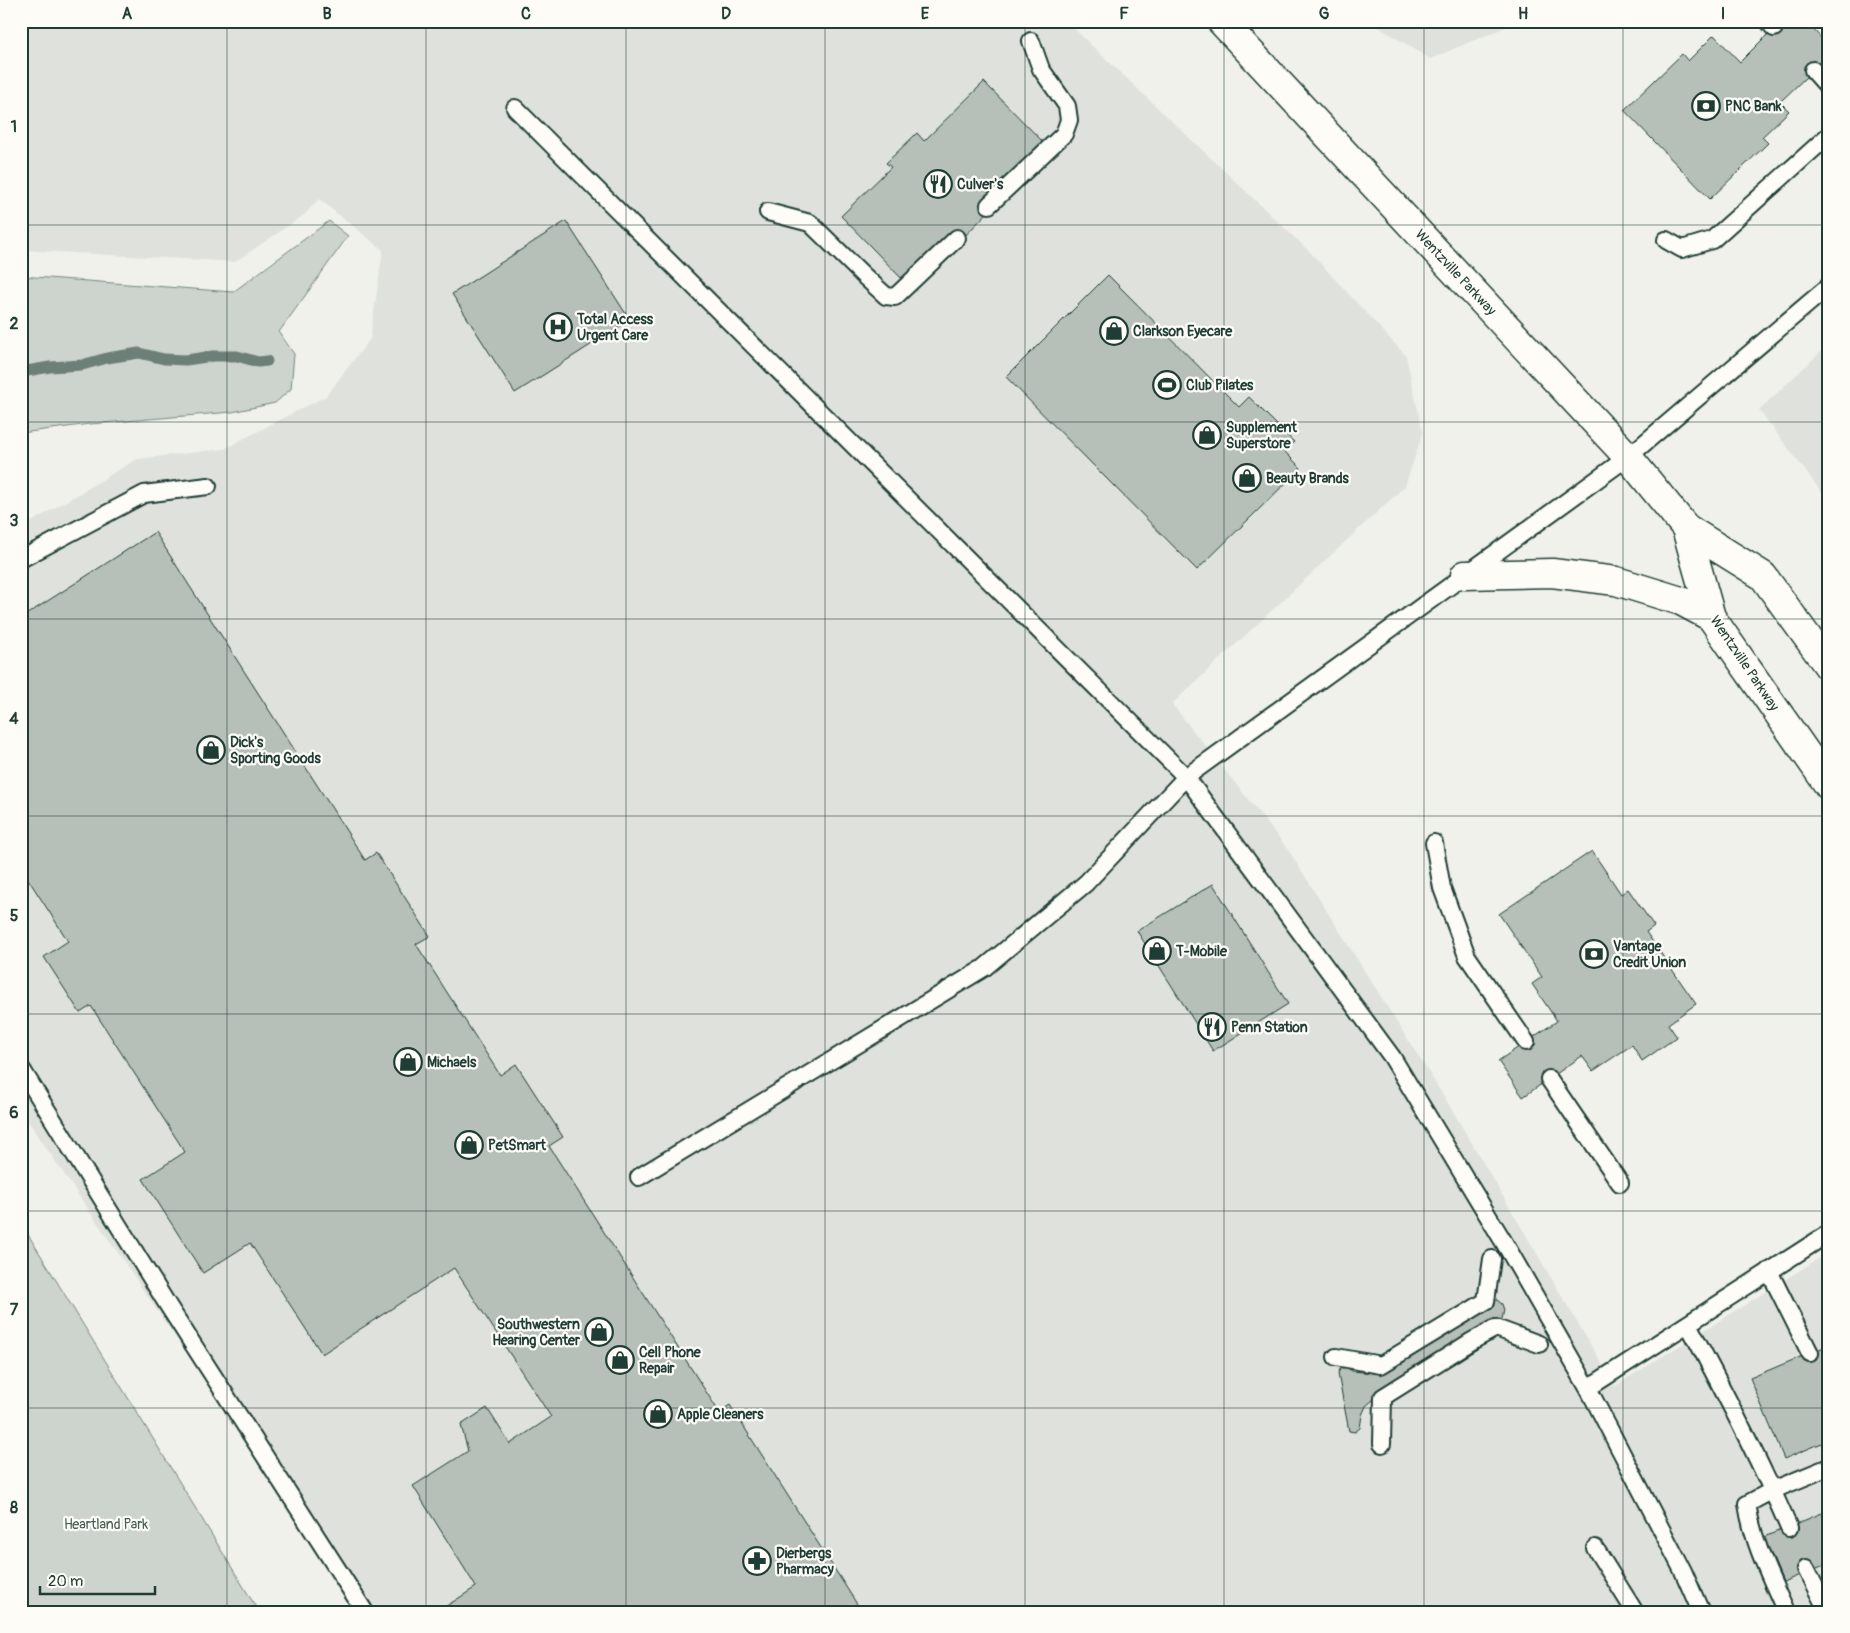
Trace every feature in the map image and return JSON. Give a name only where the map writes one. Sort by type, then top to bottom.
[{"type":"main road","name":"Wentzville Parkway","points":[[1220,21],[1628,457],[1686,528],[1763,576],[1829,667]]},
{"type":"main road","name":"Wentzville Parkway","points":[[1686,528],[1711,617],[1829,786]]},
{"type":"main road","points":[[1465,575],[1552,573],[1616,581],[1681,601],[1711,617]]},
{"type":"lane","points":[[990,206],[1064,134],[1069,120],[1067,106],[1041,69],[1030,41]]},
{"type":"lane","points":[[1813,70],[1829,88]]},
{"type":"lane","points":[[515,108],[1186,777],[1392,1057],[1508,1249],[1588,1388],[1683,1572],[1701,1612]]},
{"type":"lane","points":[[1666,240],[1682,249],[1712,240],[1829,135]]},
{"type":"lane","points":[[768,212],[810,223],[886,296],[894,297],[957,238]]},
{"type":"lane","points":[[638,1177],[984,968],[1086,883],[1186,777],[1628,457],[1829,286]]},
{"type":"lane","points":[[21,559],[144,494],[208,486]]},
{"type":"lane","points":[[1434,843],[1442,888],[1467,956],[1526,1042]]},
{"type":"lane","points":[[21,1068],[169,1307],[366,1612]]},
{"type":"lane","points":[[1549,1079],[1620,1183]]},
{"type":"lane","points":[[1588,1388],[1829,1233]]},
{"type":"lane","points":[[1336,1357],[1381,1365],[1486,1302],[1492,1259]]},
{"type":"lane","points":[[1769,1271],[1810,1353]]},
{"type":"lane","points":[[1688,1324],[1731,1404],[1773,1490],[1789,1528]]},
{"type":"lane","points":[[1382,1444],[1383,1397],[1496,1328],[1539,1344]]},
{"type":"lane","points":[[1786,1612],[1750,1526],[1747,1504],[1773,1490],[1829,1467]]},
{"type":"lane","points":[[1596,1548],[1635,1612]]},
{"type":"lane","points":[[1806,1570],[1828,1612]]},
{"type":"shaded area","points":[[21,21],[1066,21],[1310,252],[1406,356],[1423,433],[1405,486],[1172,704],[1287,848],[1448,1103],[1615,1386],[1829,1252],[1829,1612],[363,1612],[21,1111],[21,528],[137,459],[224,449],[326,396],[370,339],[383,250],[319,199],[304,215],[235,262],[21,250]]},
{"type":"shaded area","points":[[1374,21],[1520,21],[1430,59],[1377,26]]},
{"type":"shaded area","points":[[1829,344],[1829,502],[1759,410]]},
{"type":"green space","points":[[329,221],[348,236],[279,332],[294,354],[291,389],[275,403],[232,412],[90,424],[21,433],[21,276],[233,292]]},
{"type":"green space","name":"Heartland Park","points":[[21,1223],[259,1612],[21,1612]]},
{"type":"building","name":"PNC Bank","points":[[1781,21],[1805,21],[1829,46],[1829,55],[1780,102],[1789,111],[1762,137],[1768,143],[1710,199],[1624,110],[1682,54],[1688,61],[1714,35],[1740,62]]},
{"type":"building","name":"Culver's","points":[[984,82],[1044,143],[992,208],[960,241],[951,232],[903,280],[841,216],[891,167],[886,163],[917,133],[924,141]]},
{"type":"building","points":[[566,221],[630,320],[515,393],[452,294]]},
{"type":"building","points":[[1108,275],[1239,407],[1249,397],[1294,442],[1284,451],[1301,468],[1197,570],[1006,377]]},
{"type":"building","points":[[155,532],[365,860],[376,853],[430,936],[416,944],[500,1075],[516,1064],[563,1137],[549,1146],[719,1412],[730,1405],[862,1612],[437,1612],[476,1587],[413,1486],[468,1451],[461,1425],[487,1408],[510,1444],[551,1417],[454,1268],[322,1354],[250,1243],[203,1273],[143,1179],[185,1152],[91,1006],[80,1013],[44,957],[68,941],[21,868],[21,618]]},
{"type":"building","name":"Vantage Credit Union","points":[[1592,851],[1621,894],[1628,889],[1654,926],[1646,932],[1696,1004],[1668,1024],[1677,1037],[1642,1061],[1632,1045],[1593,1071],[1582,1056],[1523,1097],[1498,1061],[1557,1021],[1532,984],[1542,977],[1499,914]]},
{"type":"building","points":[[1213,884],[1288,1004],[1213,1051],[1137,931]]},
{"type":"building","points":[[1497,1300],[1502,1304],[1504,1310],[1502,1319],[1374,1399],[1366,1406],[1360,1428],[1355,1432],[1349,1431],[1338,1374],[1340,1369],[1346,1367],[1352,1371],[1374,1373],[1489,1301]]},
{"type":"building","points":[[1829,1345],[1829,1440],[1784,1459],[1750,1378]]},
{"type":"building","points":[[1822,1513],[1829,1530],[1829,1563],[1783,1582],[1764,1537]]},
{"type":"waterway","points":[[21,372],[50,367],[82,365],[107,358],[139,353],[164,359],[186,360],[213,356],[237,356],[258,362],[267,361]]},
{"type":"place","name":"PNC Bank","points":[[1706,106]]},
{"type":"place","name":"Culver's","points":[[938,184]]},
{"type":"place","name":"Total Access Urgent Care","points":[[558,327]]},
{"type":"place","name":"Clarkson Eyecare","points":[[1114,331]]},
{"type":"place","name":"Club Pilates","points":[[1167,385]]},
{"type":"place","name":"Supplement Superstore","points":[[1207,435]]},
{"type":"place","name":"Beauty Brands","points":[[1247,478]]},
{"type":"place","name":"Dick's Sporting Goods","points":[[211,750]]},
{"type":"place","name":"T-Mobile","points":[[1157,951]]},
{"type":"place","name":"Vantage Credit Union","points":[[1594,954]]},
{"type":"place","name":"Penn Station","points":[[1212,1027]]},
{"type":"place","name":"Michaels","points":[[408,1062]]},
{"type":"place","name":"PetSmart","points":[[469,1145]]},
{"type":"place","name":"Southwestern Hearing Center","points":[[599,1332]]},
{"type":"place","name":"Cell Phone Repair","points":[[620,1360]]},
{"type":"place","name":"Apple Cleaners","points":[[658,1414]]},
{"type":"place","name":"Dierbergs Pharmacy","points":[[757,1561]]}]
